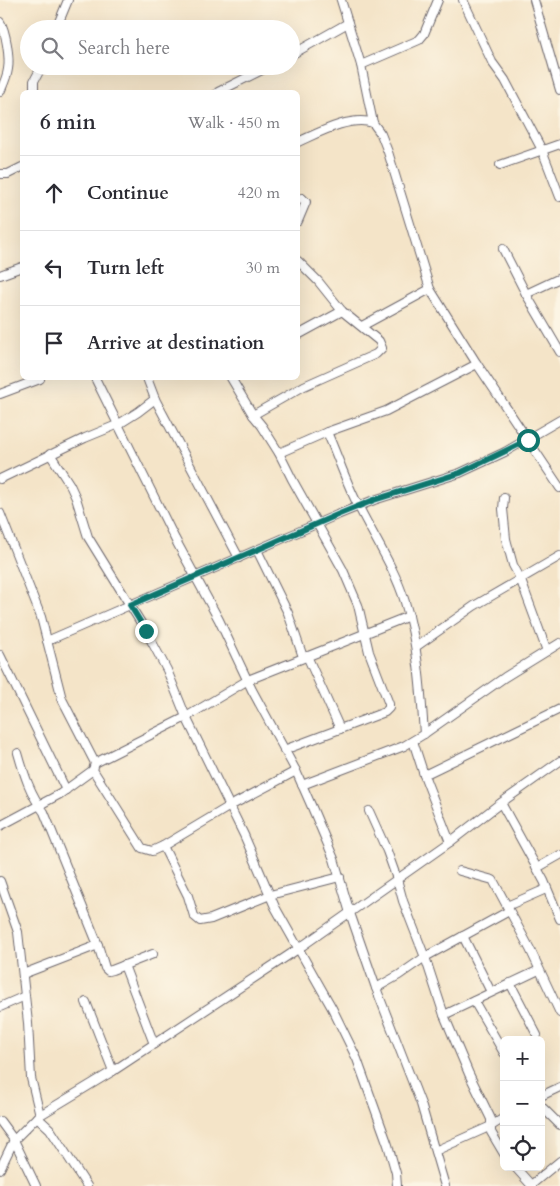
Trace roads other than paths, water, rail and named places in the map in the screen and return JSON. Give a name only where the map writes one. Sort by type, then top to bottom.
[{"type":"street","points":[[60,20],[68,0]]},
{"type":"street","points":[[341,0],[361,65],[373,124],[381,134],[388,152],[430,289],[477,364],[560,488]]},
{"type":"street","points":[[361,65],[419,40],[424,34],[438,0]]},
{"type":"street","points":[[462,0],[492,62],[505,80],[542,150],[560,197]]},
{"type":"street","points":[[534,0],[560,90]]},
{"type":"street","points":[[0,22],[3,26],[8,51],[9,68],[0,92]]},
{"type":"street","points":[[300,50],[348,23]]},
{"type":"street","points":[[34,90],[34,81],[37,75]]},
{"type":"street","points":[[222,90],[252,75]]},
{"type":"street","points":[[300,141],[354,121],[366,121],[373,124]]},
{"type":"street","points":[[500,165],[560,144]]},
{"type":"street","points":[[1,175],[20,168]]},
{"type":"street","points":[[300,198],[306,202],[300,216]]},
{"type":"street","points":[[503,249],[526,294],[560,352]]},
{"type":"street","points":[[253,414],[304,386],[376,354],[382,348],[379,341],[342,311],[318,281],[300,263]]},
{"type":"street","points":[[0,275],[20,268]]},
{"type":"street","points":[[526,294],[560,278]]},
{"type":"street","points":[[362,326],[430,289]]},
{"type":"street","points":[[300,333],[342,311]]},
{"type":"street","points":[[279,453],[327,432],[386,412],[477,364]]},
{"type":"street","points":[[0,394],[37,380]]},
{"type":"street","points":[[96,380],[194,576],[219,620],[296,771],[334,859],[350,913],[376,988],[422,1104],[445,1186]]},
{"type":"street","points":[[148,380],[155,399],[239,558]]},
{"type":"street","points":[[232,380],[279,453],[343,570],[358,605],[369,652],[389,704],[389,708],[385,712],[284,750]]},
{"type":"street","points":[[0,479],[50,454],[119,424],[155,399]]},
{"type":"street","points":[[47,641],[317,523],[358,507],[460,473],[528,440],[560,420]]},
{"type":"street","points":[[327,432],[358,507],[405,600],[416,646],[424,734]]},
{"type":"street","points":[[50,454],[70,485],[88,536],[146,631],[167,670],[186,717],[230,806],[270,896],[332,1008],[357,1059],[388,1145],[396,1173],[397,1186]]},
{"type":"street","points":[[504,498],[503,509],[506,539],[513,565],[520,578],[547,650]]},
{"type":"street","points":[[0,512],[41,618],[62,699],[94,766],[142,848],[152,851],[163,846],[230,806],[296,771]]},
{"type":"street","points":[[257,550],[340,729]]},
{"type":"street","points":[[416,646],[474,606],[560,556]]},
{"type":"street","points":[[0,826],[66,790],[94,766],[186,717],[248,680],[409,616]]},
{"type":"street","points":[[302,785],[404,746],[505,677],[560,643]]},
{"type":"street","points":[[0,655],[66,790]]},
{"type":"street","points":[[424,775],[560,709]]},
{"type":"street","points":[[413,741],[450,842]]},
{"type":"street","points":[[18,753],[26,780],[38,805],[44,812],[98,945],[105,968],[108,971],[153,954]]},
{"type":"street","points":[[0,1170],[14,1140],[38,1116],[113,1071],[298,949],[450,842],[560,761]]},
{"type":"street","points":[[501,803],[537,868],[560,919]]},
{"type":"street","points":[[369,811],[398,879],[403,901],[425,957],[444,1015],[469,1074],[491,1119],[491,1132],[500,1147]]},
{"type":"street","points":[[163,846],[188,896],[194,916],[200,921],[211,919],[270,896],[340,877]]},
{"type":"street","points":[[537,868],[560,855]]},
{"type":"street","points":[[460,871],[493,880],[560,1013]]},
{"type":"street","points":[[0,881],[18,932],[31,1078],[38,1116],[50,1129],[87,1186]]},
{"type":"street","points":[[376,988],[425,957],[546,889]]},
{"type":"street","points":[[463,936],[491,992]]},
{"type":"street","points":[[23,974],[98,945]]},
{"type":"street","points":[[124,965],[154,1044]]},
{"type":"street","points":[[444,1015],[539,970]]},
{"type":"street","points":[[510,983],[537,1035]]},
{"type":"street","points":[[0,1007],[25,996]]},
{"type":"street","points":[[474,1000],[500,1046]]},
{"type":"street","points":[[86,1002],[113,1071]]},
{"type":"street","points":[[545,1094],[560,1087]]},
{"type":"street","points":[[545,1110],[560,1125]]},
{"type":"street","points":[[435,1151],[500,1120]]},
{"type":"street","points":[[0,1121],[14,1140],[36,1186]]},
{"type":"street","points":[[519,1171],[531,1185],[560,1160]]}]
